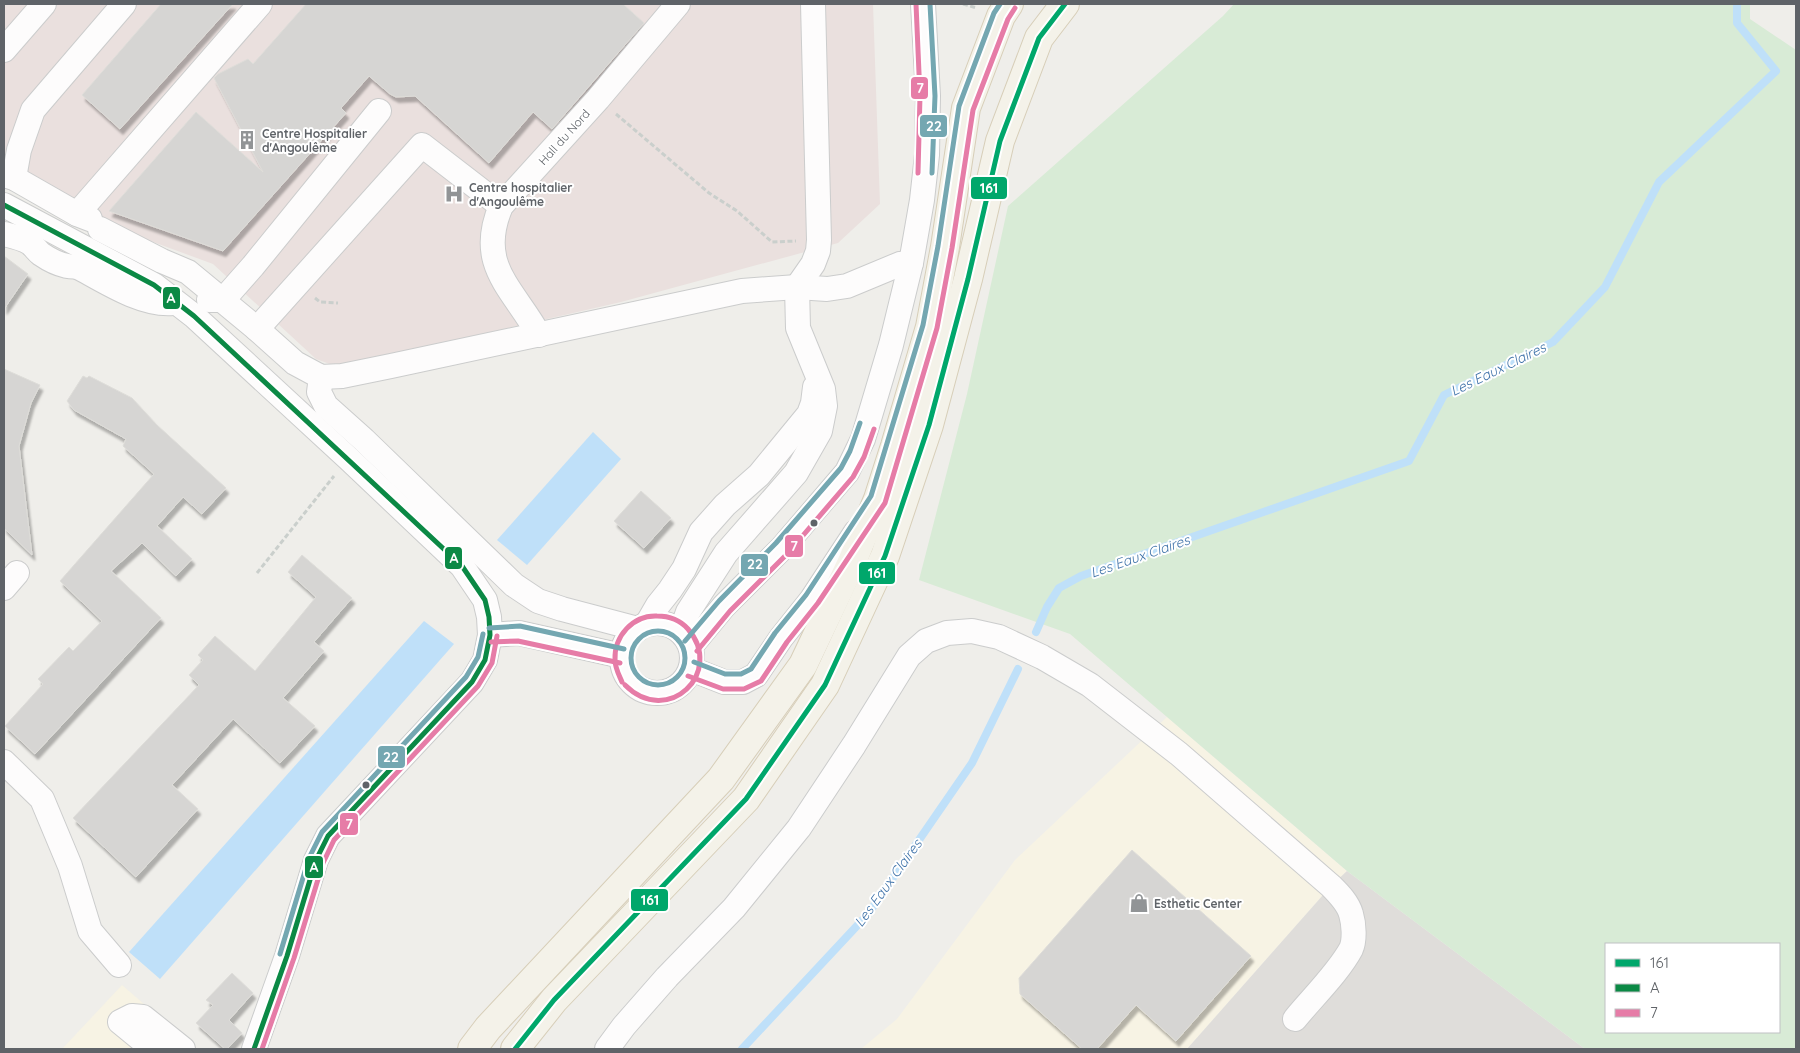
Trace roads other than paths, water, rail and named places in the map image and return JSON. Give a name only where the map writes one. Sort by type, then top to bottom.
[{"type":"main road","points":[[472,1049],[488,1028],[721,779],[803,665],[852,562],[878,499],[930,327],[945,246],[966,108],[1001,16],[1009,4]]},
{"type":"main road","points":[[515,1049],[554,1000],[746,799],[824,685],[885,556],[929,424],[968,279],[1000,141],[1039,38],[1065,4]]},
{"type":"street","points":[[4,50],[44,4]]},
{"type":"street","points":[[124,4],[33,110],[9,176],[77,214],[94,220],[100,229],[162,261],[188,272],[257,328],[295,363],[321,377],[342,376],[742,291],[797,287],[828,289],[847,286],[900,264],[911,263]]},
{"type":"street","points":[[77,214],[260,4]]},
{"type":"street","name":"Hall du Nord","points":[[539,334],[500,275],[493,254],[492,235],[501,206],[598,99],[678,4]]},
{"type":"street","points":[[812,4],[819,240],[818,251],[813,264],[797,287],[798,328],[823,389],[825,406],[820,431],[796,473],[726,552],[688,612],[687,649],[681,684],[666,693],[648,692],[634,685],[625,672],[622,656],[629,636],[642,627],[670,590],[684,569],[701,532],[725,505],[759,475],[809,414],[815,389],[814,370]]},
{"type":"street","points":[[687,649],[724,606],[782,548],[846,472],[863,439],[891,345],[911,263],[922,200],[927,156],[928,96],[923,4]]},
{"type":"street","points":[[4,205],[139,297],[167,303],[190,300],[223,300],[254,266],[379,111]]},
{"type":"street","points":[[257,328],[422,145],[501,206]]},
{"type":"street","points":[[4,234],[30,243],[41,254],[69,267],[86,260],[99,242],[100,229]]},
{"type":"street","points":[[176,302],[194,316],[349,459],[462,566],[485,600],[489,617],[490,635],[485,660],[472,682],[328,836],[316,860],[287,956],[254,1049]]},
{"type":"street","points":[[321,377],[319,392],[326,406],[364,440],[514,585],[538,601],[546,604],[642,627],[659,623],[670,626],[687,649],[724,682],[742,682],[756,675],[781,638],[812,599],[878,499]]},
{"type":"street","points":[[294,410],[321,377]]},
{"type":"street","points":[[607,1049],[624,1026],[667,978],[734,908],[799,828],[854,745],[909,656],[926,641],[947,633],[972,631],[999,637],[1042,657],[1090,685],[1179,754],[1331,886],[1342,898],[1351,914],[1354,931],[1352,947],[1295,1019]]},
{"type":"street","points":[[490,635],[519,633],[622,656]]},
{"type":"street","points":[[4,762],[42,799],[70,866],[90,931],[118,965]]},
{"type":"street","points":[[153,1049],[120,1022],[132,1016],[144,1017],[183,1049]]},
{"type":"water","points":[[593,432],[621,459],[527,565],[497,540]]},
{"type":"water","points":[[424,621],[454,644],[160,979],[129,952]]},
{"type":"waterway","name":"Les Eaux Claires","points":[[1036,632],[1047,607],[1059,588],[1081,576],[1409,461],[1444,395],[1553,342],[1605,287],[1659,182],[1776,71],[1737,23],[1737,4]]},
{"type":"waterway","name":"Les Eaux Claires","points":[[742,1049],[868,914],[972,763],[1018,669]]},
{"type":"place","name":"Centre Hospitalier d'Angoulême","points":[[247,140]]},
{"type":"place","name":"Centre hospitalier d'Angoulême","points":[[454,194]]},
{"type":"place","name":"Esthetic Center","points":[[1139,903]]}]
